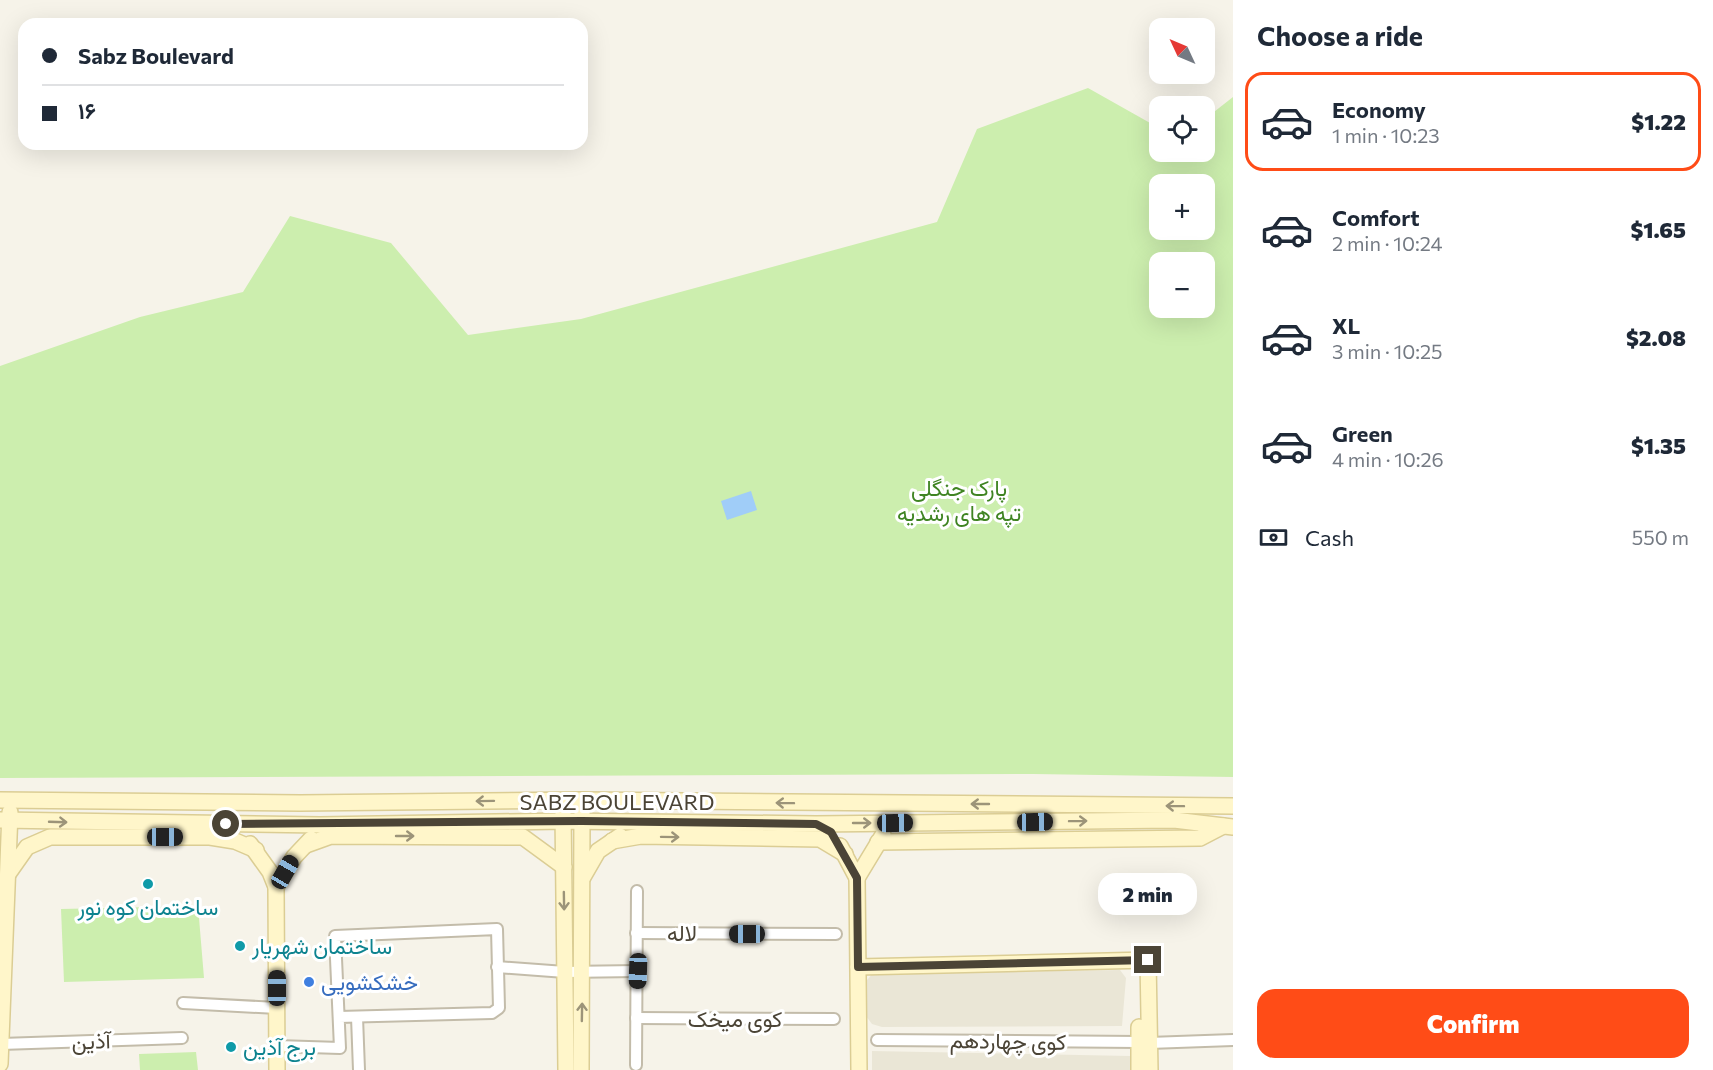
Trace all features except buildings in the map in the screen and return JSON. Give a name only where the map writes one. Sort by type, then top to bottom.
[{"type":"street","name":"SABZ BOULEVARD","points":[[5,801],[312,803],[582,800],[1233,806]]},
{"type":"street","points":[[581,1070],[582,800]]},
{"type":"street","points":[[0,1064],[8,874],[5,801]]},
{"type":"street","points":[[563,801],[566,1070]]},
{"type":"street","name":"SABZ BOULEVARD","points":[[5,820],[323,825],[563,821],[816,824],[1174,820],[1228,826]]},
{"type":"street","points":[[581,883],[589,864],[598,851],[640,822]]},
{"type":"street","points":[[857,878],[878,842],[895,823]]},
{"type":"street","points":[[226,824],[256,850],[270,872],[276,887],[277,1070]]},
{"type":"street","points":[[816,824],[831,832],[857,878],[859,1070]]},
{"type":"street","points":[[276,887],[294,857],[323,825]]},
{"type":"street","points":[[878,842],[1200,838],[1228,826]]},
{"type":"street","points":[[306,845],[331,836],[523,837],[564,867]]},
{"type":"street","points":[[612,841],[641,836],[820,839],[845,854]]},
{"type":"street","points":[[8,874],[27,847],[50,837],[210,837],[236,841],[256,850]]},
{"type":"street","name":"لاله","points":[[637,891],[638,971]]},
{"type":"street","points":[[277,1046],[340,1048],[334,936],[494,928],[498,931],[499,1008],[492,1013],[339,1017]]},
{"type":"street","name":"لاله","points":[[636,933],[836,934]]},
{"type":"street","points":[[858,967],[1143,961],[1144,1043],[1139,1070]]},
{"type":"street","points":[[497,967],[565,972],[638,971],[636,1065]]},
{"type":"street","points":[[183,1003],[277,1008]]},
{"type":"street","points":[[357,1017],[358,1070]]},
{"type":"street","name":"کوی میخک","points":[[636,1018],[834,1019]]},
{"type":"street","name":"آذین","points":[[0,1044],[182,1038]]},
{"type":"street","name":"کوی چهاردهم","points":[[877,1040],[1144,1043],[1233,1040]]},
{"type":"street","points":[[1144,1043],[1150,1070]]},
{"type":"shaded area","points":[[1120,970],[1126,978],[1122,1026],[882,1027],[872,1024],[863,1012],[863,985],[872,974]]},
{"type":"shaded area","points":[[872,1051],[1130,1056],[1131,1070],[872,1070]]},
{"type":"green space","name":"پارک جنگلی تپه های رشدیه","points":[[1088,88],[1149,122],[1149,162],[1215,162],[1215,111],[1233,97],[1233,777],[1033,774],[0,778],[0,366],[140,317],[243,292],[290,216],[391,243],[468,335],[581,319],[937,222],[977,129]]},
{"type":"green space","points":[[198,906],[204,978],[64,982],[61,909]]},
{"type":"green space","points":[[196,1052],[198,1070],[140,1070],[139,1054]]},
{"type":"water","points":[[751,491],[757,510],[727,520],[721,501]]},
{"type":"place","name":"ساختمان کوه نور","points":[[148,884]]},
{"type":"place","name":"ساختمان شهریار","points":[[240,946]]},
{"type":"place","name":"خشکشویی","points":[[309,982]]},
{"type":"place","name":"برج آذین","points":[[231,1047]]},
{"type":"route","points":[[226,824],[323,825],[582,821],[816,824],[831,832],[857,878],[858,967],[1148,960]]}]
